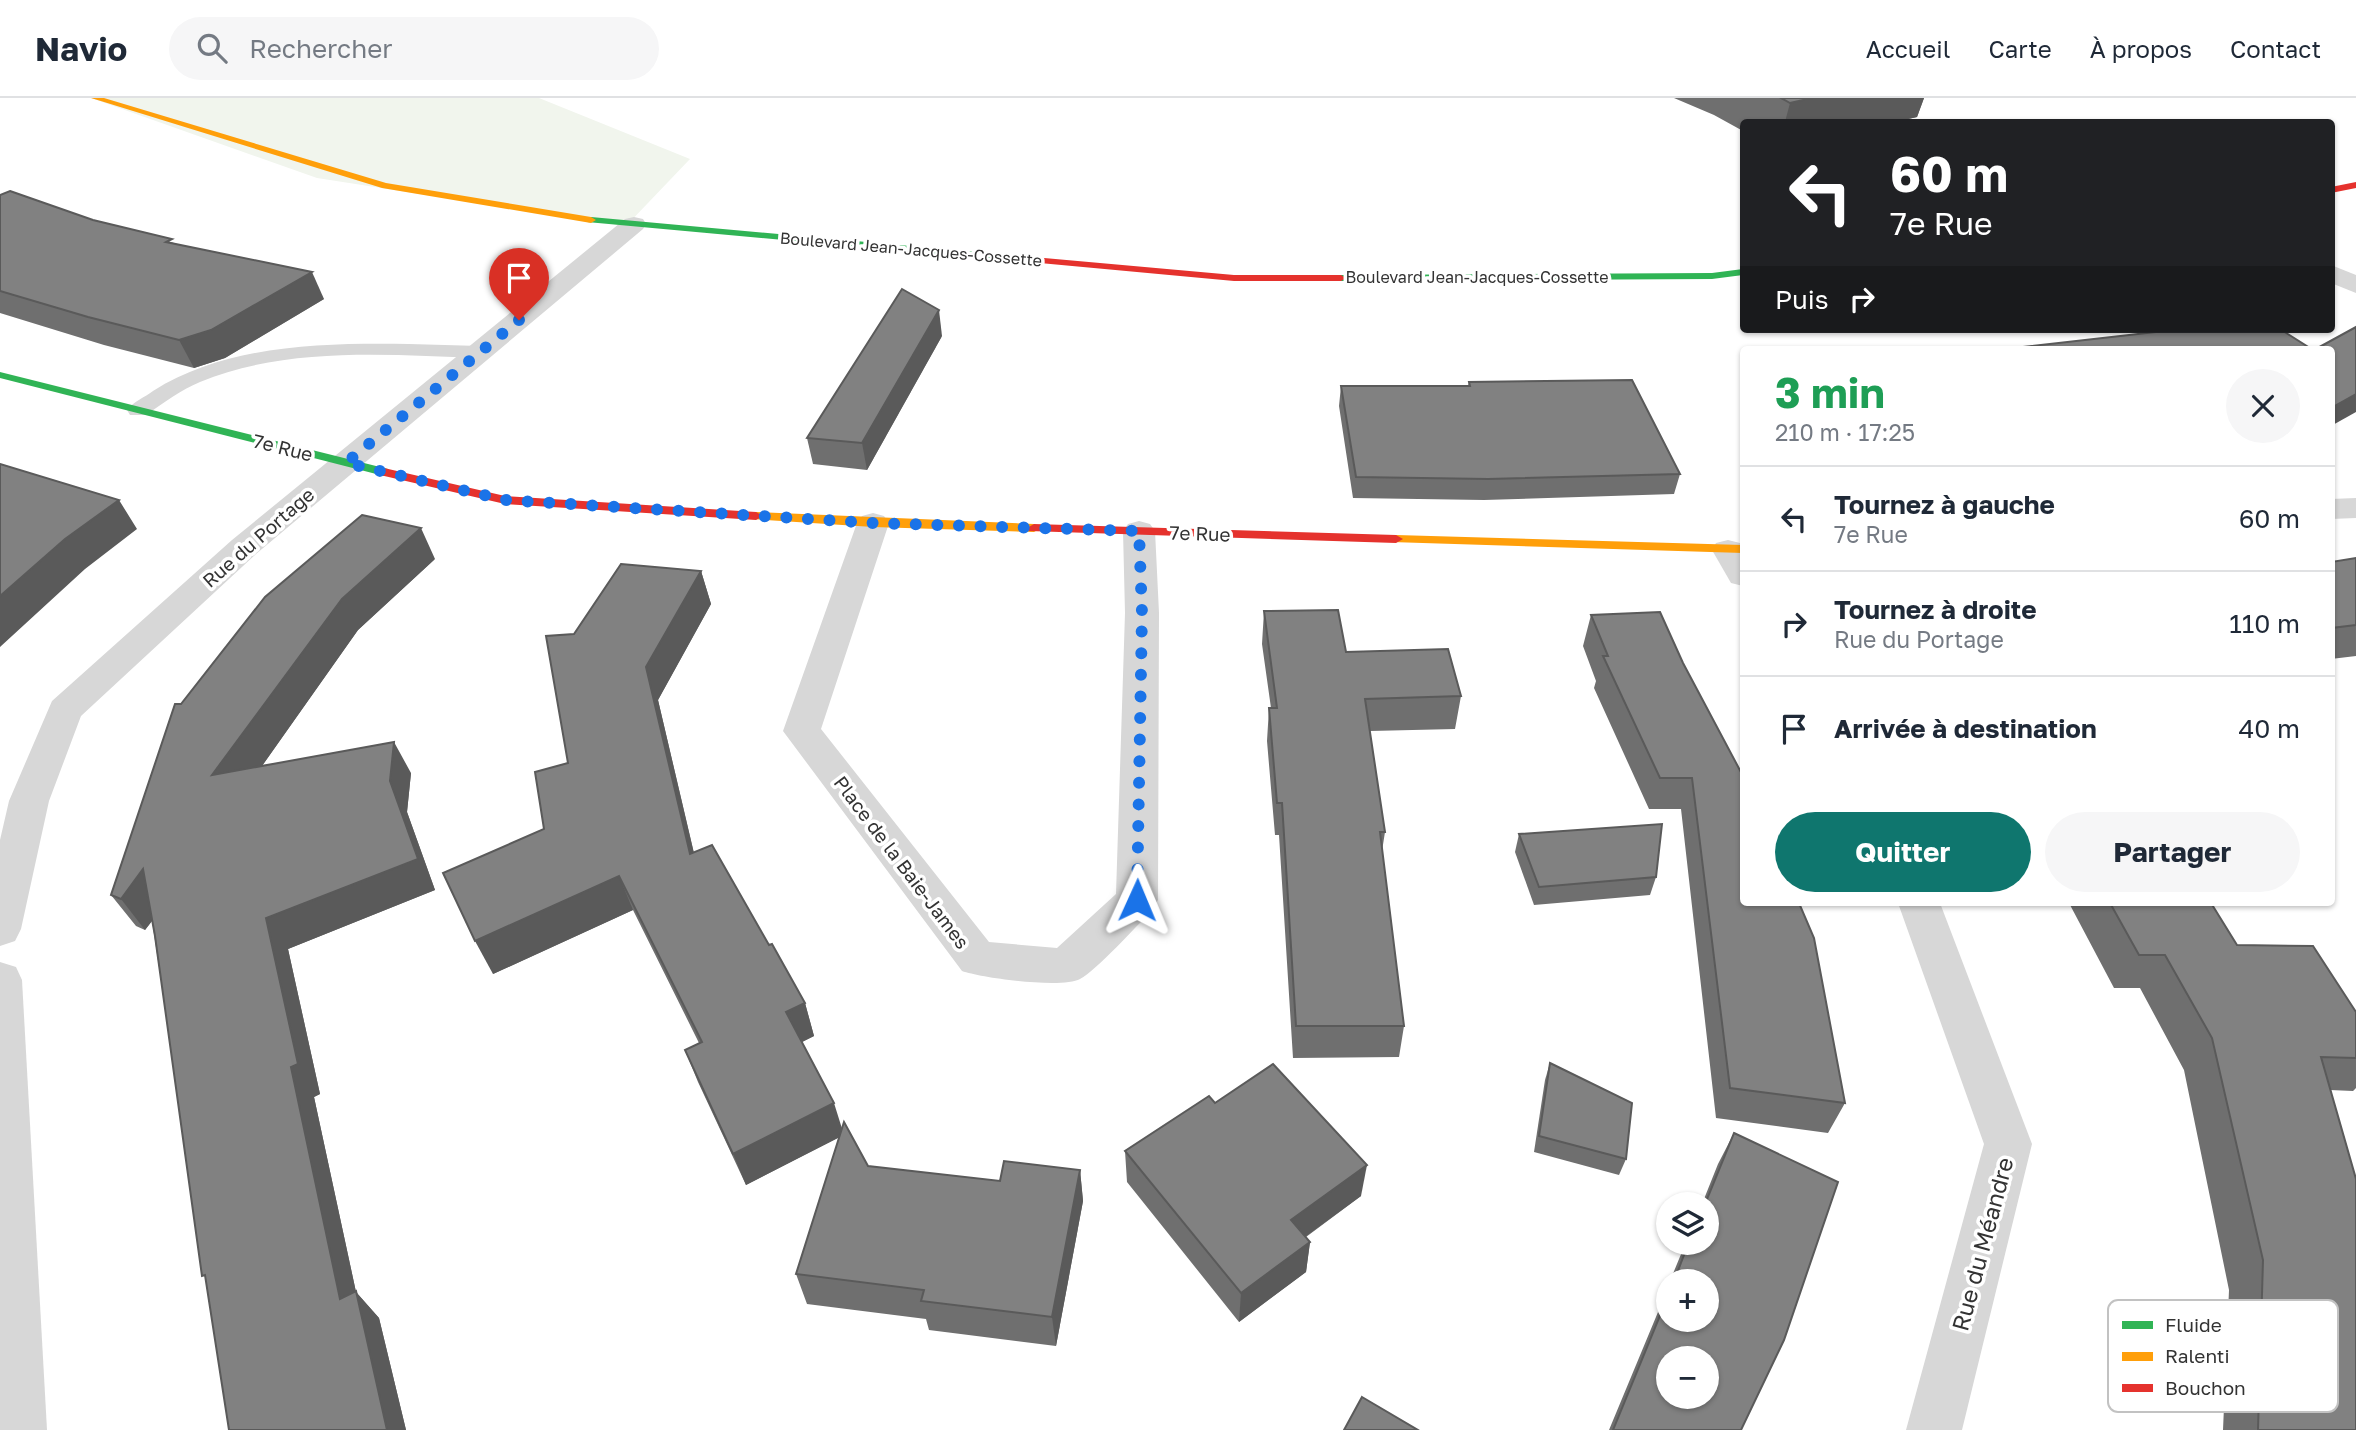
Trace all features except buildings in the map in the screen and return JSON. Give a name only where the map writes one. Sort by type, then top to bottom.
[{"type":"main road","name":"Boulevard Jean-Jacques-Cossette","points":[[95,98],[385,186],[572,218],[1234,278],[1712,276],[1740,272]]},
{"type":"main road","points":[[2335,189],[2356,185]]},
{"type":"main road","name":"7e Rue","points":[[0,375],[346,463],[505,500],[873,523],[1139,531],[1738,558]]},
{"type":"street","name":"Rue du Portage","points":[[0,929],[29,801],[65,710],[244,547],[634,224]]},
{"type":"street","points":[[2335,275],[2356,285]]},
{"type":"street","points":[[2335,509],[2356,508]]},
{"type":"street","name":"Place de la Baie-James","points":[[873,523],[802,731],[977,959],[1066,966],[1137,900],[1142,613],[1139,531]]},
{"type":"street","name":"Rue du Méandre","points":[[1920,906],[2008,1144],[1934,1430]]},
{"type":"street","points":[[0,980],[19,1430]]},
{"type":"lane","points":[[138,410],[193,378],[268,357],[388,349],[480,352]]},
{"type":"shaded area","points":[[91,98],[539,98],[690,159],[626,226],[317,178]]},
{"type":"traffic: fast","points":[[591,220],[1033,260]]},
{"type":"traffic: fast","points":[[1341,278],[1712,276],[1740,272]]},
{"type":"traffic: fast","points":[[0,375],[384,472]]},
{"type":"traffic: slow","points":[[95,98],[385,186],[591,220]]},
{"type":"traffic: slow","points":[[756,516],[1034,528]]},
{"type":"traffic: slow","points":[[1396,539],[1740,549]]},
{"type":"traffic: jam","points":[[2335,189],[2356,185]]},
{"type":"traffic: jam","points":[[1033,260],[1234,278],[1341,278]]},
{"type":"traffic: jam","points":[[384,472],[505,500],[756,516]]},
{"type":"traffic: jam","points":[[1034,528],[1396,539]]},
{"type":"route","points":[[519,320],[346,463],[505,500],[873,523],[1139,531],[1142,613],[1137,900]]}]
